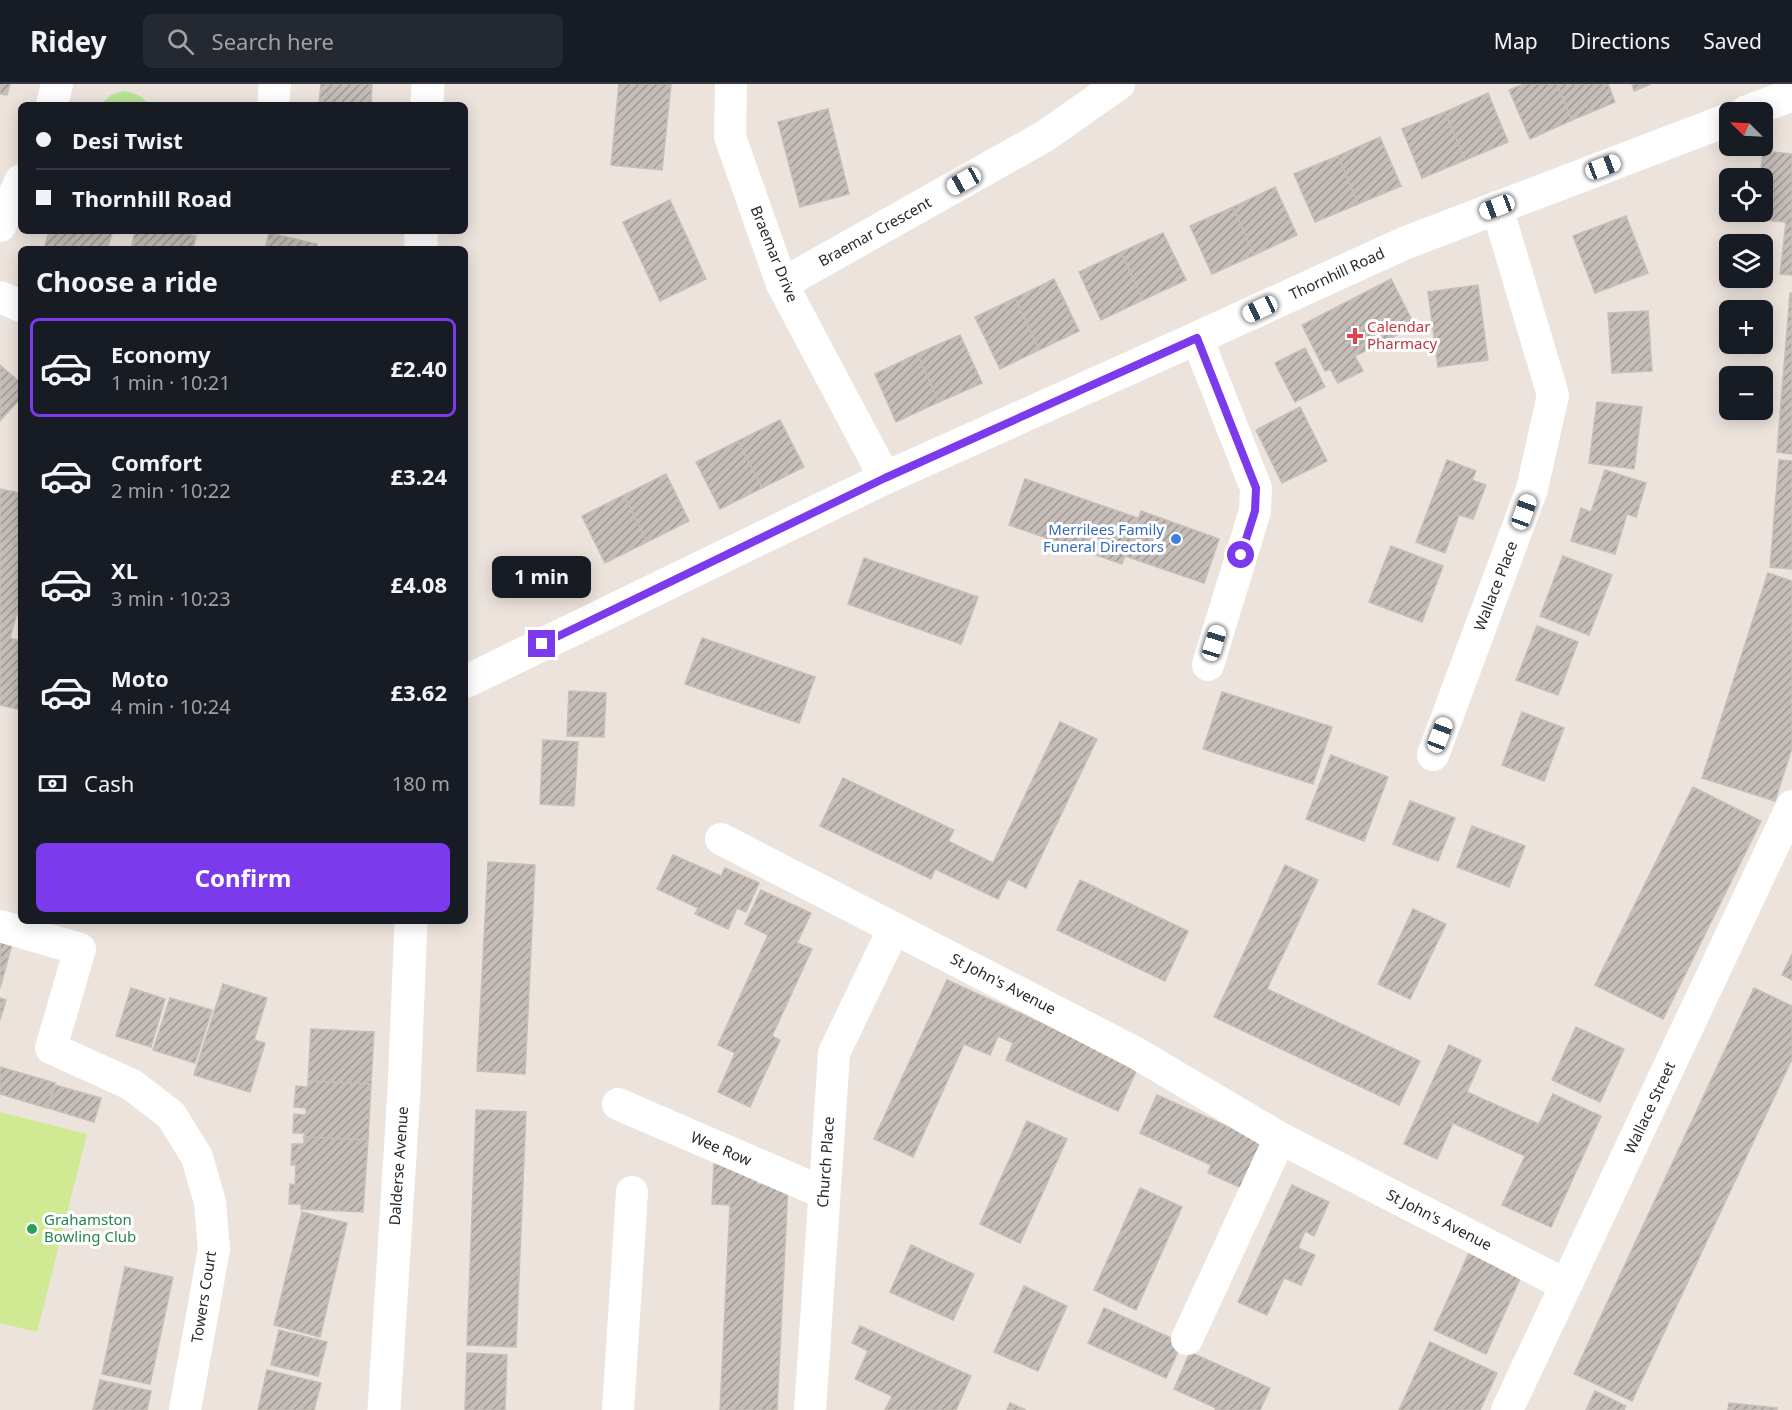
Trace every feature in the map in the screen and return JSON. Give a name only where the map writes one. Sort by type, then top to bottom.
[{"type":"street","points":[[53,102],[57,84]]},
{"type":"street","points":[[273,102],[275,84]]},
{"type":"street","points":[[427,102],[428,84]]},
{"type":"street","name":"Braemar Drive","points":[[731,84],[730,137],[782,284],[885,478]]},
{"type":"street","name":"Braemar Crescent","points":[[782,284],[1045,136],[1119,84]]},
{"type":"street","points":[[1773,102],[1792,95]]},
{"type":"street","name":"Thornhill Road","points":[[468,681],[885,478],[1405,243],[1719,123]]},
{"type":"street","points":[[0,226],[18,187]]},
{"type":"street","name":"Wallace Place","points":[[1433,755],[1532,489],[1553,395],[1497,207]]},
{"type":"street","points":[[0,297],[18,305]]},
{"type":"street","points":[[1197,338],[1256,488],[1255,511],[1208,665]]},
{"type":"street","name":"Wallace Street","points":[[1507,1410],[1792,806]]},
{"type":"street","name":"St John's Avenue","points":[[721,839],[1136,1053],[1280,1138],[1566,1285]]},
{"type":"street","name":"Dalderse Avenue","points":[[384,1410],[404,1091],[411,924]]},
{"type":"street","name":"Towers Court","points":[[0,926],[80,949],[51,1048],[132,1085],[171,1115],[197,1157],[210,1202],[214,1249],[185,1410]]},
{"type":"street","name":"Church Place","points":[[810,1410],[834,1053],[894,928]]},
{"type":"street","name":"Wee Row","points":[[618,1104],[824,1193]]},
{"type":"street","points":[[1187,1339],[1280,1138]]},
{"type":"street","points":[[618,1410],[632,1192]]},
{"type":"green space","points":[[123,91],[138,95],[146,102],[103,102],[111,95]]},
{"type":"green space","name":"Grahamston Bowling Club","points":[[0,1112],[87,1134],[37,1332],[0,1323]]},
{"type":"building","points":[[0,84],[10,84],[7,95],[0,94]]},
{"type":"building","points":[[321,84],[372,84],[371,102],[319,102]]},
{"type":"building","points":[[619,84],[671,84],[662,170],[611,165]]},
{"type":"building","points":[[1524,84],[1557,84],[1572,120],[1530,139],[1509,90]]},
{"type":"building","points":[[1557,84],[1608,84],[1615,102],[1572,120]]},
{"type":"building","points":[[1632,84],[1651,84],[1634,91]]},
{"type":"building","points":[[1488,93],[1508,142],[1465,160],[1445,112]]},
{"type":"building","points":[[828,109],[849,194],[800,207],[778,122]]},
{"type":"building","points":[[1445,112],[1465,160],[1422,178],[1402,129]]},
{"type":"building","points":[[1380,137],[1401,186],[1358,204],[1338,156]]},
{"type":"building","points":[[1773,152],[1792,154],[1792,275],[1780,274],[1786,222],[1773,221],[1773,168],[1761,168],[1762,156],[1773,156]]},
{"type":"building","points":[[1338,156],[1358,204],[1315,222],[1294,174]]},
{"type":"building","points":[[1275,187],[1297,235],[1254,255],[1233,207]]},
{"type":"building","points":[[670,200],[706,279],[660,301],[623,222]]},
{"type":"building","points":[[1233,207],[1254,255],[1212,274],[1190,226]]},
{"type":"building","points":[[1626,216],[1648,273],[1595,293],[1573,236]]},
{"type":"building","points":[[1163,233],[1186,280],[1143,300],[1121,252]]},
{"type":"building","points":[[48,234],[112,234],[108,246],[45,246]]},
{"type":"building","points":[[134,234],[196,236],[194,246],[132,246]]},
{"type":"building","points":[[269,234],[317,244],[317,246],[266,246]]},
{"type":"building","points":[[1121,252],[1143,300],[1101,320],[1079,272]]},
{"type":"building","points":[[1054,279],[1079,331],[1039,350],[1015,298]]},
{"type":"building","points":[[1391,279],[1415,326],[1355,356],[1363,371],[1338,383],[1330,369],[1325,371],[1302,325]]},
{"type":"building","points":[[1478,285],[1488,360],[1438,367],[1428,292]]},
{"type":"building","points":[[1790,293],[1792,293],[1792,454],[1777,452]]},
{"type":"building","points":[[1015,298],[1039,350],[1000,369],[975,317]]},
{"type":"building","points":[[1648,311],[1652,371],[1612,373],[1608,313]]},
{"type":"building","points":[[960,335],[982,383],[939,402],[917,354]]},
{"type":"building","points":[[1305,348],[1325,387],[1295,402],[1275,363]]},
{"type":"building","points":[[917,354],[939,402],[896,422],[875,374]]},
{"type":"building","points":[[0,365],[18,380],[18,401],[0,421]]},
{"type":"building","points":[[1597,402],[1642,407],[1634,469],[1589,463]]},
{"type":"building","points":[[1300,407],[1327,461],[1282,483],[1256,430]]},
{"type":"building","points":[[780,420],[804,467],[762,488],[738,441]]},
{"type":"building","points":[[738,441],[762,488],[720,509],[696,462]]},
{"type":"building","points":[[1447,460],[1476,471],[1472,480],[1486,485],[1473,519],[1459,515],[1445,553],[1416,542]]},
{"type":"building","points":[[1779,460],[1792,461],[1792,569],[1770,567]]},
{"type":"building","points":[[1605,470],[1646,483],[1636,517],[1627,514],[1615,554],[1571,541],[1581,508],[1591,512]]},
{"type":"building","points":[[666,474],[689,521],[647,542],[624,495]]},
{"type":"building","points":[[1025,479],[1138,518],[1122,564],[1009,525]]},
{"type":"building","points":[[0,489],[18,492],[18,614],[10,638],[18,640],[18,709],[0,705]]},
{"type":"building","points":[[624,495],[647,542],[605,563],[582,516]]},
{"type":"building","points":[[1141,511],[1219,539],[1204,583],[1125,556]]},
{"type":"building","points":[[1391,546],[1443,566],[1422,622],[1369,602]]},
{"type":"building","points":[[1563,556],[1612,575],[1589,635],[1540,616]]},
{"type":"building","points":[[864,558],[978,597],[961,644],[848,604]]},
{"type":"building","points":[[1768,573],[1792,581],[1792,748],[1775,801],[1702,778]]},
{"type":"building","points":[[1537,626],[1578,642],[1558,695],[1516,680]]},
{"type":"building","points":[[702,638],[815,677],[799,723],[685,684]]},
{"type":"building","points":[[569,691],[606,693],[604,737],[567,736]]},
{"type":"building","points":[[1222,692],[1332,727],[1313,784],[1203,749]]},
{"type":"building","points":[[1522,712],[1564,728],[1544,781],[1502,765]]},
{"type":"building","points":[[1060,722],[1097,739],[1026,888],[1008,879],[998,899],[935,869],[931,879],[820,826],[843,778],[954,830],[948,841],[993,863]]},
{"type":"building","points":[[543,740],[578,742],[574,806],[540,804]]},
{"type":"building","points":[[1331,755],[1388,777],[1364,841],[1306,819]]},
{"type":"building","points":[[1693,787],[1761,821],[1663,1019],[1595,985]]},
{"type":"building","points":[[1410,801],[1455,818],[1438,861],[1393,844]]},
{"type":"building","points":[[1472,826],[1525,846],[1509,887],[1457,867]]},
{"type":"building","points":[[673,855],[721,876],[725,868],[759,883],[746,912],[737,908],[728,929],[695,914],[698,908],[657,889]]},
{"type":"building","points":[[488,862],[535,865],[525,1074],[477,1071]]},
{"type":"building","points":[[1285,865],[1318,880],[1267,989],[1420,1061],[1399,1105],[1214,1017]]},
{"type":"building","points":[[1080,880],[1188,931],[1165,981],[1057,930]]},
{"type":"building","points":[[761,890],[811,913],[797,943],[812,949],[772,1036],[780,1040],[750,1107],[718,1092],[735,1053],[718,1045],[768,935],[745,924]]},
{"type":"building","points":[[1413,909],[1446,924],[1410,999],[1378,984]]},
{"type":"building","points":[[0,933],[14,937],[0,988]]},
{"type":"building","points":[[1792,954],[1792,980],[1782,975]]},
{"type":"building","points":[[947,980],[1138,1067],[1118,1111],[1006,1060],[1013,1043],[998,1036],[990,1055],[964,1044],[913,1157],[874,1139]]},
{"type":"building","points":[[223,984],[267,998],[254,1040],[265,1043],[250,1092],[194,1075]]},
{"type":"building","points":[[131,988],[165,999],[151,1047],[116,1036]]},
{"type":"building","points":[[1754,988],[1792,1006],[1792,1059],[1632,1401],[1574,1374]]},
{"type":"building","points":[[0,998],[6,1000],[0,1020]]},
{"type":"building","points":[[170,998],[212,1010],[195,1063],[153,1050]]},
{"type":"building","points":[[1576,1027],[1624,1049],[1600,1102],[1552,1080]]},
{"type":"building","points":[[311,1029],[374,1032],[371,1084],[308,1081]]},
{"type":"building","points":[[1449,1045],[1481,1060],[1467,1092],[1539,1124],[1553,1094],[1601,1116],[1551,1227],[1502,1205],[1525,1156],[1453,1123],[1437,1159],[1404,1144]]},
{"type":"building","points":[[0,1067],[55,1083],[47,1108],[0,1094]]},
{"type":"building","points":[[308,1081],[371,1084],[368,1140],[304,1137],[305,1133],[293,1133],[294,1114],[306,1115],[306,1108],[294,1107],[296,1086],[308,1087]]},
{"type":"building","points":[[55,1085],[101,1098],[94,1122],[48,1108]]},
{"type":"building","points":[[1157,1095],[1264,1143],[1244,1189],[1208,1173],[1211,1165],[1140,1133]]},
{"type":"building","points":[[476,1110],[526,1112],[516,1347],[467,1345]]},
{"type":"building","points":[[1027,1121],[1067,1139],[1020,1243],[980,1224]]},
{"type":"building","points":[[304,1137],[368,1140],[363,1212],[301,1209],[301,1204],[289,1204],[290,1184],[295,1185],[296,1165],[291,1165],[292,1144],[304,1144]]},
{"type":"building","points":[[714,1164],[758,1166],[757,1184],[788,1185],[777,1410],[720,1410],[730,1205],[712,1204]]},
{"type":"building","points":[[1292,1185],[1329,1202],[1314,1236],[1305,1231],[1298,1248],[1315,1255],[1301,1285],[1284,1278],[1267,1315],[1238,1302]]},
{"type":"building","points":[[1140,1188],[1182,1207],[1136,1310],[1094,1290]]},
{"type":"building","points":[[302,1212],[347,1223],[320,1337],[274,1325]]},
{"type":"building","points":[[911,1245],[974,1274],[953,1320],[890,1292]]},
{"type":"building","points":[[1472,1246],[1524,1270],[1486,1354],[1434,1330]]},
{"type":"building","points":[[125,1267],[173,1277],[150,1384],[102,1374]]},
{"type":"building","points":[[1024,1286],[1067,1306],[1038,1371],[994,1352]]},
{"type":"building","points":[[1104,1308],[1182,1343],[1166,1378],[1088,1343]]},
{"type":"building","points":[[860,1326],[971,1376],[956,1410],[885,1410],[892,1396],[855,1379],[868,1351],[852,1343]]},
{"type":"building","points":[[279,1330],[327,1342],[318,1376],[271,1365]]},
{"type":"building","points":[[1430,1342],[1497,1373],[1480,1410],[1399,1410]]},
{"type":"building","points":[[1190,1352],[1270,1388],[1260,1410],[1215,1410],[1216,1408],[1174,1389]]},
{"type":"building","points":[[467,1353],[507,1355],[505,1410],[465,1410]]},
{"type":"building","points":[[267,1370],[321,1383],[314,1410],[258,1410]]},
{"type":"building","points":[[100,1380],[151,1391],[147,1410],[93,1410]]},
{"type":"building","points":[[1595,1391],[1626,1406],[1624,1410],[1586,1410]]},
{"type":"building","points":[[1010,1403],[1026,1410],[1007,1410]]},
{"type":"building","points":[[1729,1403],[1777,1408],[1777,1410],[1728,1410]]},
{"type":"place","name":"Calendar Pharmacy","points":[[1355,336]]},
{"type":"place","name":"Merrilees Family Funeral Directors","points":[[1176,539]]},
{"type":"place","name":"Grahamston Bowling Club","points":[[32,1229]]},
{"type":"route","points":[[542,644],[885,478],[1197,338],[1256,488],[1255,511],[1241,555]]}]
